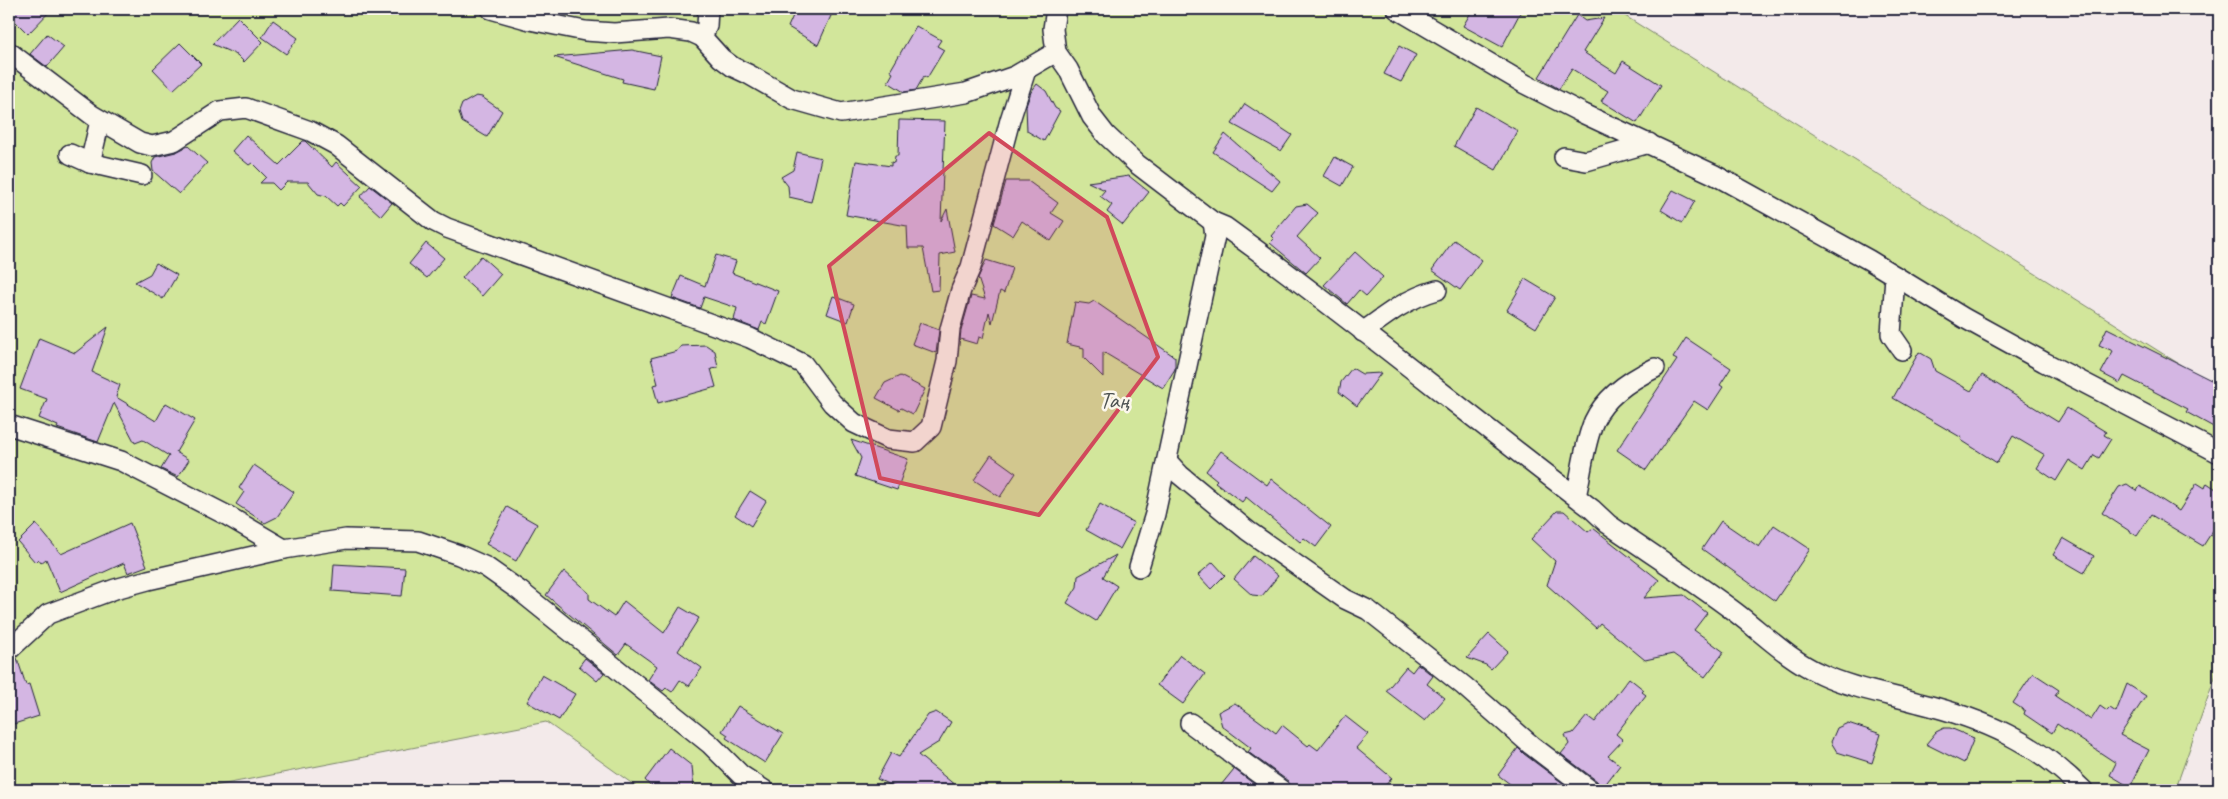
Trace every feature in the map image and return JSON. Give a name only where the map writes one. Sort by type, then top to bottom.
[{"type":"street","points":[[491,9],[530,20],[585,31],[614,33],[669,29],[691,32],[702,36],[721,58],[733,67],[792,100],[841,112],[966,93],[1015,76],[1056,52]]},
{"type":"street","points":[[702,36],[707,26],[708,9]]},
{"type":"street","points":[[1056,9],[1053,29],[1056,52],[1068,69],[1092,117],[1106,135],[1137,164],[1213,222],[1224,227],[1298,280],[1576,496],[1608,524],[1735,612],[1799,662],[1822,674],[1877,692],[1955,712],[2013,736],[2044,755],[2083,790]]},
{"type":"street","points":[[1397,9],[1525,84],[1580,112],[1713,174],[1776,208],[2044,362],[2219,453]]},
{"type":"street","points":[[9,52],[100,121],[140,144],[152,146],[174,141],[220,111],[246,108],[310,131],[336,145],[440,224],[750,338],[803,364],[832,403],[854,422],[888,439],[915,442],[931,427],[946,361],[950,329],[961,290],[971,267],[1010,120],[1026,70]]},
{"type":"street","points":[[90,163],[100,121]]},
{"type":"street","points":[[1564,157],[1586,161],[1649,143]]},
{"type":"street","points":[[70,154],[90,163],[142,175]]},
{"type":"street","points":[[1139,567],[1167,461],[1215,236],[1213,222]]},
{"type":"street","points":[[1894,276],[1890,334],[1902,350]]},
{"type":"street","points":[[1363,332],[1398,306],[1421,294],[1437,290]]},
{"type":"street","points":[[1576,496],[1595,420],[1620,389],[1637,377],[1655,368]]},
{"type":"street","points":[[9,425],[121,461],[228,516],[284,549]]},
{"type":"street","points":[[1167,461],[1248,531],[1345,599],[1368,610],[1464,686],[1531,745],[1590,790]]},
{"type":"street","points":[[9,650],[48,614],[68,605],[148,580],[284,549],[346,539],[418,541],[459,555],[486,567],[520,591],[710,744],[741,775],[764,790]]},
{"type":"street","points":[[1190,723],[1281,790]]},
{"type":"highlighted area","points":[[989,133],[1107,217],[1158,357],[1039,515],[880,478],[829,266]]},
{"type":"green space","name":"Таң","points":[[9,9],[1614,9],[2219,389],[2219,666],[2175,790],[641,790],[546,722],[194,790],[9,790]]},
{"type":"building","points":[[9,9],[52,9],[28,34],[9,15]]},
{"type":"building","points":[[796,9],[834,9],[818,45],[788,27]]},
{"type":"building","points":[[1473,9],[1522,9],[1502,47],[1463,26]]},
{"type":"building","points":[[1577,15],[1585,21],[1604,18],[1583,52],[1616,73],[1623,61],[1661,85],[1637,123],[1601,101],[1608,91],[1572,69],[1559,89],[1539,77]]},
{"type":"building","points":[[238,17],[263,42],[244,62],[237,55],[212,44]]},
{"type":"building","points":[[273,20],[298,38],[286,54],[262,37]]},
{"type":"building","points":[[916,26],[941,40],[937,46],[944,50],[927,78],[924,76],[916,90],[904,92],[888,82],[893,73],[890,71]]},
{"type":"building","points":[[47,34],[64,47],[47,67],[30,54]]},
{"type":"building","points":[[180,43],[201,64],[173,90],[153,69]]},
{"type":"building","points":[[1399,46],[1416,55],[1401,82],[1384,74]]},
{"type":"building","points":[[632,50],[661,56],[654,89],[622,82],[623,79],[554,57]]},
{"type":"building","points":[[1037,84],[1046,91],[1055,108],[1060,111],[1044,141],[1027,131],[1026,106],[1031,92]]},
{"type":"building","points":[[476,96],[482,97],[502,111],[487,137],[462,122],[459,112],[462,104]]},
{"type":"building","points":[[1245,104],[1292,135],[1281,151],[1232,124]]},
{"type":"building","points":[[1476,107],[1518,131],[1496,170],[1454,146]]},
{"type":"building","points":[[899,120],[945,121],[941,221],[947,209],[955,252],[940,255],[939,290],[931,291],[923,248],[908,248],[907,226],[846,215],[856,161],[891,166],[891,162],[894,163],[895,156],[898,156]]},
{"type":"building","points":[[1225,134],[1280,181],[1272,191],[1213,152]]},
{"type":"building","points":[[246,135],[279,165],[305,141],[332,167],[336,162],[362,186],[343,206],[340,203],[337,206],[326,196],[318,194],[308,182],[287,182],[279,190],[272,183],[260,183],[266,177],[252,163],[249,165],[232,151]]},
{"type":"building","points":[[188,146],[207,163],[179,194],[153,171],[152,163],[155,157],[176,152]]},
{"type":"building","points":[[797,152],[821,158],[811,202],[789,197],[788,186],[781,177],[793,170]]},
{"type":"building","points":[[1335,157],[1353,167],[1342,186],[1324,176]]},
{"type":"building","points":[[1129,176],[1149,192],[1123,225],[1107,212],[1112,205],[1100,196],[1105,190],[1088,182]]},
{"type":"building","points":[[1006,181],[1028,181],[1058,203],[1051,213],[1064,221],[1051,241],[1022,221],[1013,236],[994,224]]},
{"type":"building","points":[[370,186],[392,203],[381,216],[360,197]]},
{"type":"building","points":[[1673,190],[1695,201],[1682,223],[1661,210]]},
{"type":"building","points":[[1307,204],[1318,213],[1297,237],[1320,258],[1306,273],[1270,243],[1274,239],[1271,236],[1296,206]]},
{"type":"building","points":[[1454,240],[1482,260],[1460,290],[1432,270]]},
{"type":"building","points":[[426,243],[444,258],[427,278],[409,264]]},
{"type":"building","points":[[1355,252],[1383,277],[1366,296],[1359,290],[1347,304],[1324,285]]},
{"type":"building","points":[[716,255],[736,261],[732,273],[778,291],[766,324],[762,322],[759,330],[734,320],[737,308],[704,297],[700,308],[672,298],[681,276],[705,286]]},
{"type":"building","points":[[481,256],[501,274],[482,296],[462,278]]},
{"type":"building","points":[[986,260],[1012,268],[1004,293],[1000,291],[992,323],[989,312],[983,338],[979,337],[977,344],[960,339],[971,296],[985,299],[978,278]]},
{"type":"building","points":[[156,263],[177,275],[163,299],[135,282],[150,274]]},
{"type":"building","points":[[1525,279],[1555,297],[1536,328],[1507,310]]},
{"type":"building","points":[[833,296],[854,304],[848,322],[827,314]]},
{"type":"building","points":[[1094,301],[1175,357],[1175,369],[1163,388],[1103,352],[1103,377],[1084,358],[1084,348],[1067,344],[1075,302],[1089,304]]},
{"type":"building","points":[[920,323],[939,330],[936,353],[912,344]]},
{"type":"building","points":[[108,327],[92,372],[120,385],[116,397],[156,421],[166,403],[195,420],[176,452],[189,460],[178,477],[161,469],[169,456],[143,440],[135,443],[114,403],[98,442],[57,428],[58,426],[39,418],[47,399],[20,389],[39,338],[75,353]]},
{"type":"building","points":[[2107,328],[2219,384],[2219,430],[2186,412],[2188,409],[2124,376],[2120,383],[2101,373],[2113,351],[2099,345]]},
{"type":"building","points":[[1686,338],[1731,368],[1720,385],[1723,387],[1708,410],[1694,401],[1646,470],[1617,450],[1677,360],[1673,358]]},
{"type":"building","points":[[706,345],[715,351],[718,368],[711,369],[716,387],[658,403],[653,385],[658,384],[651,358],[677,351],[681,346]]},
{"type":"building","points":[[1919,352],[1931,359],[1935,371],[1971,391],[1982,375],[2058,422],[2067,408],[2106,432],[2104,435],[2111,439],[2099,458],[2094,455],[2085,470],[2069,460],[2056,481],[2037,468],[2045,455],[2013,436],[1997,463],[1961,440],[1962,438],[1893,398]]},
{"type":"building","points":[[1352,368],[1362,374],[1381,373],[1357,406],[1339,392],[1341,382]]},
{"type":"building","points":[[900,376],[925,389],[913,414],[901,408],[899,410],[876,398],[885,383]]},
{"type":"building","points":[[851,440],[908,459],[897,490],[855,476],[861,458]]},
{"type":"building","points":[[1221,451],[1267,485],[1271,479],[1331,527],[1316,547],[1304,538],[1300,542],[1246,497],[1242,502],[1215,482],[1217,480],[1206,471]]},
{"type":"building","points":[[991,455],[1016,473],[1000,497],[974,480]]},
{"type":"building","points":[[254,465],[294,492],[277,517],[265,523],[236,504],[244,492],[239,488]]},
{"type":"building","points":[[2197,483],[2205,488],[2207,483],[2219,491],[2219,521],[2203,546],[2151,515],[2137,536],[2102,513],[2119,487],[2127,484],[2137,491],[2140,486],[2179,511]]},
{"type":"building","points":[[750,491],[766,501],[751,526],[735,515]]},
{"type":"building","points":[[1100,504],[1134,523],[1120,549],[1086,530]]},
{"type":"building","points":[[507,507],[537,524],[516,561],[486,544]]},
{"type":"building","points":[[1557,511],[1564,511],[1588,532],[1593,528],[1659,580],[1644,598],[1684,595],[1707,613],[1694,630],[1724,652],[1705,677],[1673,654],[1645,660],[1600,623],[1596,628],[1547,585],[1555,561],[1531,539]]},
{"type":"building","points":[[1721,521],[1759,547],[1774,525],[1810,549],[1775,601],[1702,549]]},
{"type":"building","points":[[130,523],[147,566],[128,573],[124,563],[60,592],[46,559],[41,563],[38,559],[35,562],[18,542],[36,524],[61,554]]},
{"type":"building","points":[[2063,538],[2094,556],[2084,573],[2053,555]]},
{"type":"building","points":[[1116,555],[1103,577],[1117,586],[1096,621],[1067,603],[1077,587],[1078,576]]},
{"type":"building","points":[[1253,556],[1278,576],[1262,596],[1252,595],[1234,579]]},
{"type":"building","points":[[1213,562],[1225,575],[1211,589],[1198,575]]},
{"type":"building","points":[[334,564],[405,568],[402,596],[332,591]]},
{"type":"building","points":[[564,571],[589,593],[589,599],[614,617],[624,601],[664,633],[680,607],[699,618],[678,651],[702,668],[689,686],[680,680],[672,692],[666,688],[663,691],[648,680],[657,666],[626,644],[618,655],[546,595]]},
{"type":"building","points":[[1489,634],[1508,651],[1491,669],[1486,665],[1467,658]]},
{"type":"building","points":[[1180,655],[1205,674],[1183,704],[1157,685]]},
{"type":"building","points":[[17,658],[26,685],[29,684],[39,716],[14,724],[9,708],[9,661]]},
{"type":"building","points":[[585,658],[604,673],[597,681],[579,666]]},
{"type":"building","points":[[1418,664],[1433,676],[1427,684],[1445,698],[1425,721],[1386,691],[1406,667],[1412,672]]},
{"type":"building","points":[[2033,673],[2059,690],[2055,696],[2091,720],[2100,706],[2107,711],[2110,708],[2116,712],[2127,684],[2146,696],[2120,735],[2149,750],[2130,787],[2110,775],[2116,763],[2057,724],[2052,733],[2024,714],[2025,711],[2013,703]]},
{"type":"building","points":[[542,675],[575,694],[559,720],[527,702]]},
{"type":"building","points":[[1629,678],[1644,690],[1642,692],[1646,695],[1616,734],[1623,740],[1608,756],[1620,765],[1601,790],[1597,781],[1561,754],[1569,744],[1565,735],[1573,733],[1587,716],[1595,722]]},
{"type":"building","points":[[1235,703],[1276,733],[1282,725],[1308,746],[1310,744],[1318,750],[1345,716],[1368,734],[1356,748],[1392,778],[1381,790],[1292,790],[1288,781],[1248,752],[1251,748],[1222,726],[1218,712]]},
{"type":"building","points":[[738,706],[783,734],[765,763],[726,738],[728,735],[722,731]]},
{"type":"building","points":[[936,712],[951,722],[939,742],[918,755],[961,790],[901,790],[877,779],[891,753],[899,757],[928,715]]},
{"type":"building","points":[[1848,723],[1881,734],[1872,763],[1837,752],[1831,742],[1837,728]]},
{"type":"building","points":[[1944,728],[1950,728],[1974,738],[1964,763],[1926,744],[1936,732]]},
{"type":"building","points":[[669,748],[692,766],[694,790],[654,790],[645,780]]},
{"type":"building","points":[[1518,748],[1572,790],[1518,790],[1498,775]]},
{"type":"building","points":[[1234,769],[1262,790],[1217,790]]}]
